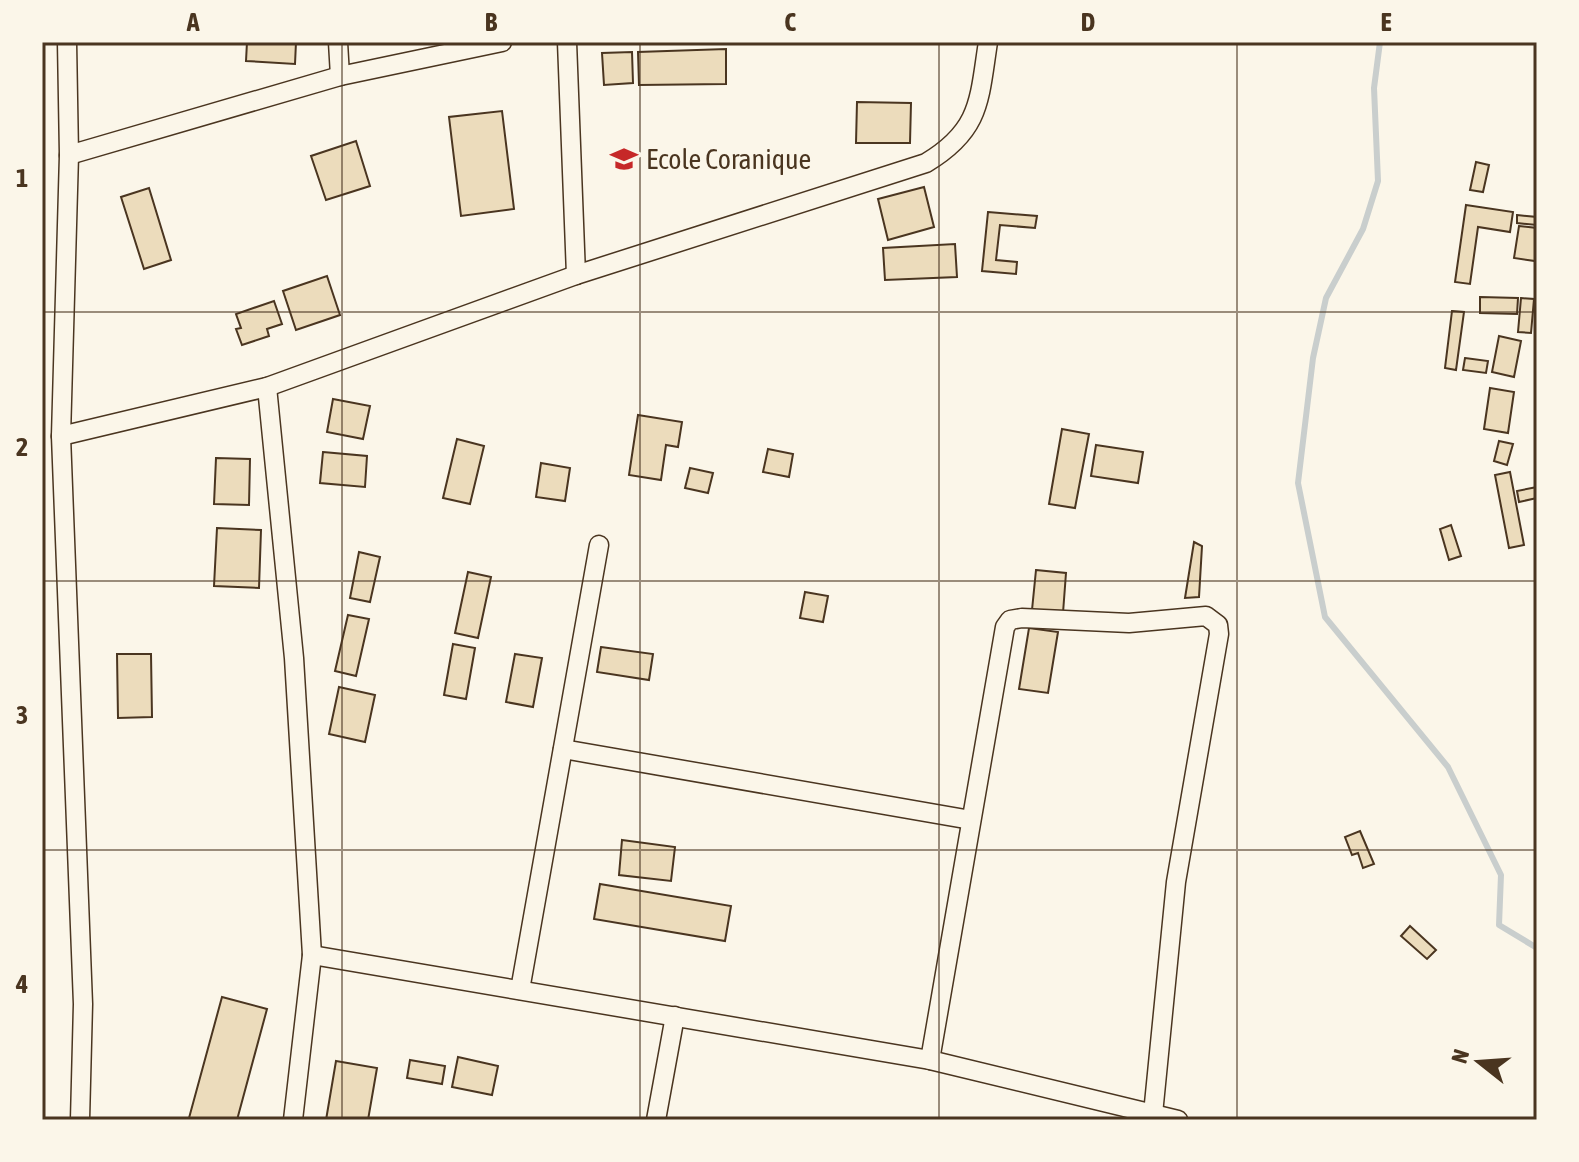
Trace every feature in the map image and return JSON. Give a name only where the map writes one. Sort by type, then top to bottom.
[{"type":"street","points":[[67,42],[69,155],[61,436],[83,1004],[80,1120]]},
{"type":"street","points":[[338,42],[340,76]]},
{"type":"street","points":[[69,155],[340,76],[502,42]]},
{"type":"street","points":[[567,42],[576,275]]},
{"type":"street","points":[[61,436],[267,387],[576,275],[926,163],[949,150],[968,127],[979,101],[988,42]]},
{"type":"street","points":[[267,387],[294,658],[312,955],[293,1120]]},
{"type":"street","points":[[520,990],[599,545]]},
{"type":"street","points":[[930,1060],[1002,638],[1010,620],[1129,623],[1206,616],[1214,619],[1219,634],[1176,882],[1153,1114]]},
{"type":"street","points":[[563,749],[971,820]]},
{"type":"street","points":[[312,955],[930,1060],[1178,1120]]},
{"type":"street","points":[[656,1120],[675,1016]]},
{"type":"building","points":[[247,42],[296,42],[295,64],[246,61]]},
{"type":"building","points":[[726,49],[726,84],[639,85],[638,52]]},
{"type":"building","points":[[632,52],[633,83],[604,85],[602,53]]},
{"type":"building","points":[[857,102],[911,103],[910,143],[856,143]]},
{"type":"building","points":[[502,111],[514,209],[461,216],[449,117]]},
{"type":"building","points":[[356,141],[370,186],[326,200],[311,156]]},
{"type":"building","points":[[1476,162],[1489,165],[1483,192],[1470,190]]},
{"type":"building","points":[[924,187],[934,227],[888,240],[878,199]]},
{"type":"building","points":[[149,188],[171,260],[144,269],[121,197]]},
{"type":"building","points":[[1466,205],[1513,212],[1510,232],[1478,227],[1470,284],[1455,282]]},
{"type":"building","points":[[988,212],[1037,216],[1035,228],[1000,225],[996,260],[1017,262],[1016,274],[982,271]]},
{"type":"building","points":[[1517,215],[1537,217],[1537,225],[1517,223]]},
{"type":"building","points":[[1519,226],[1537,228],[1535,261],[1514,258]]},
{"type":"building","points":[[955,244],[957,277],[885,280],[883,248]]},
{"type":"building","points":[[327,276],[340,315],[296,330],[283,291]]},
{"type":"building","points":[[1480,297],[1518,298],[1517,314],[1480,313]]},
{"type":"building","points":[[1521,298],[1534,299],[1531,333],[1518,332]]},
{"type":"building","points":[[274,301],[282,324],[267,329],[269,336],[242,345],[236,329],[241,328],[236,314]]},
{"type":"building","points":[[1452,311],[1464,312],[1456,370],[1445,368]]},
{"type":"building","points":[[1499,336],[1521,341],[1514,377],[1492,372]]},
{"type":"building","points":[[1465,358],[1488,361],[1486,373],[1463,370]]},
{"type":"building","points":[[1490,388],[1514,392],[1508,433],[1484,429]]},
{"type":"building","points":[[333,399],[370,406],[363,439],[327,432]]},
{"type":"building","points":[[638,415],[682,422],[678,447],[666,445],[661,480],[629,475]]},
{"type":"building","points":[[1062,429],[1089,434],[1075,508],[1049,504]]},
{"type":"building","points":[[457,439],[484,446],[470,504],[443,498]]},
{"type":"building","points":[[1499,441],[1513,444],[1507,465],[1494,461]]},
{"type":"building","points":[[1096,445],[1143,452],[1138,483],[1091,476]]},
{"type":"building","points":[[768,449],[793,454],[789,477],[763,472]]},
{"type":"building","points":[[323,452],[367,456],[365,487],[320,483]]},
{"type":"building","points":[[216,458],[250,459],[249,505],[214,504]]},
{"type":"building","points":[[541,463],[570,468],[565,501],[536,497]]},
{"type":"building","points":[[690,468],[713,473],[708,493],[685,488]]},
{"type":"building","points":[[1510,472],[1524,545],[1509,548],[1495,475]]},
{"type":"building","points":[[1537,487],[1537,498],[1519,502],[1517,491]]},
{"type":"building","points":[[1451,525],[1461,556],[1449,560],[1440,529]]},
{"type":"building","points":[[217,528],[261,530],[259,588],[214,586]]},
{"type":"building","points":[[1194,542],[1202,546],[1199,597],[1185,598]]},
{"type":"building","points":[[359,552],[380,557],[370,602],[350,598]]},
{"type":"building","points":[[1036,570],[1066,573],[1063,613],[1032,610]]},
{"type":"building","points":[[468,572],[491,577],[478,638],[455,633]]},
{"type":"building","points":[[805,592],[828,596],[823,622],[800,618]]},
{"type":"building","points":[[348,615],[369,619],[356,676],[335,671]]},
{"type":"building","points":[[1029,628],[1058,632],[1048,693],[1019,689]]},
{"type":"building","points":[[453,644],[475,648],[466,699],[444,695]]},
{"type":"building","points":[[601,647],[653,654],[649,680],[597,672]]},
{"type":"building","points":[[117,654],[151,654],[152,717],[118,718]]},
{"type":"building","points":[[515,654],[542,658],[533,707],[506,702]]},
{"type":"building","points":[[339,687],[375,695],[365,742],[329,734]]},
{"type":"building","points":[[1360,831],[1374,864],[1363,868],[1358,853],[1352,855],[1345,837]]},
{"type":"building","points":[[622,840],[675,847],[671,881],[619,875]]},
{"type":"building","points":[[600,884],[731,906],[725,941],[594,919]]},
{"type":"building","points":[[1410,926],[1436,950],[1427,959],[1401,936]]},
{"type":"building","points":[[222,997],[267,1009],[237,1120],[196,1120],[189,1118]]},
{"type":"building","points":[[458,1057],[498,1066],[492,1095],[452,1087]]},
{"type":"building","points":[[410,1060],[445,1066],[442,1084],[407,1078]]},
{"type":"building","points":[[336,1061],[377,1068],[368,1120],[326,1120]]},
{"type":"waterway","points":[[1380,42],[1374,88],[1378,181],[1363,229],[1326,298],[1313,358],[1298,483],[1325,617],[1448,767],[1501,875],[1499,925],[1537,948]]},
{"type":"place","name":"Ecole Coranique","points":[[624,159]]}]
